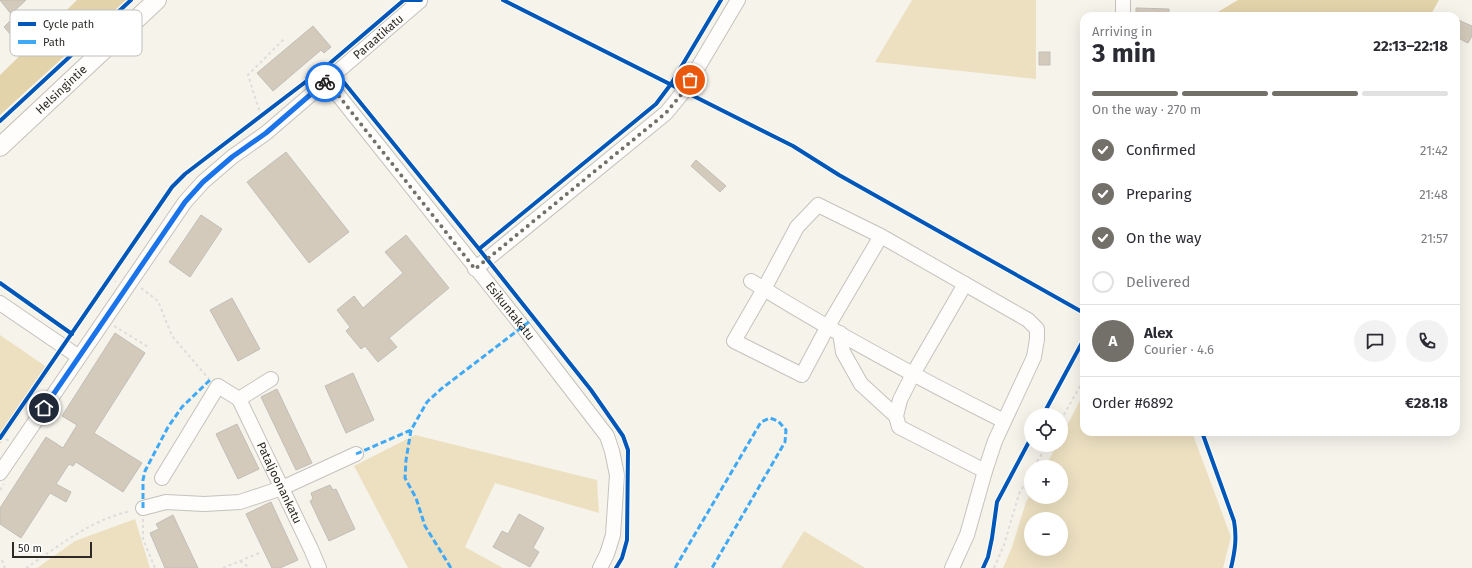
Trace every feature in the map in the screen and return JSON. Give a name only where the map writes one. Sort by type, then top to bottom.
[{"type":"main road","name":"Helsingintie","points":[[142,14],[157,0]]},
{"type":"main road","name":"Helsingintie","points":[[0,147],[97,56]]},
{"type":"street","points":[[1123,0],[1123,12]]},
{"type":"street","name":"Paraatikatu","points":[[0,473],[181,208],[194,192],[203,182],[232,157],[290,117],[327,81],[420,1]]},
{"type":"street","points":[[475,269],[666,113],[684,91],[733,2]]},
{"type":"street","name":"Esikuntakatu","points":[[327,81],[475,269],[523,327],[607,436],[617,474],[613,534],[607,554],[600,568]]},
{"type":"street","points":[[881,236],[834,330],[802,375],[734,341],[797,228],[818,205],[881,236],[1028,320],[1037,329],[1038,339],[1034,357],[995,441],[967,535],[952,568]]},
{"type":"street","points":[[750,281],[913,374],[1004,421]]},
{"type":"street","points":[[965,284],[913,374],[900,400],[896,416],[899,427],[985,471]]},
{"type":"street","points":[[0,303],[80,356]]},
{"type":"street","points":[[834,330],[843,352],[861,384],[896,416]]},
{"type":"street","points":[[162,478],[218,386],[239,398],[271,379]]},
{"type":"street","name":"Pataljoonankatu","points":[[239,398],[319,568]]},
{"type":"street","points":[[143,508],[166,502],[204,504],[240,502],[282,488],[320,472],[356,454]]},
{"type":"path","points":[[261,116],[248,75],[284,39]]},
{"type":"path","points":[[256,121],[267,112]]},
{"type":"path","points":[[106,284],[112,274]]},
{"type":"path","points":[[138,286],[158,301],[172,336],[210,380],[218,386]]},
{"type":"path","points":[[104,320],[150,348]]},
{"type":"path","points":[[1068,408],[1080,386]]},
{"type":"path","points":[[0,438],[5,430]]},
{"type":"path","points":[[994,568],[1004,545],[1019,494],[1024,485]]},
{"type":"path","points":[[26,568],[76,534],[116,514],[143,508],[143,539],[155,568]]},
{"type":"path","points":[[223,568],[259,553]]},
{"type":"path","points":[[2,560],[5,568]]},
{"type":"path","points":[[240,561],[250,568]]},
{"type":"shaded area","points":[[77,0],[126,0],[115,10],[67,10]]},
{"type":"shaded area","points":[[912,0],[1036,0],[1036,79],[875,62]]},
{"type":"shaded area","points":[[1238,0],[1439,0],[1432,12],[1218,12]]},
{"type":"shaded area","points":[[20,56],[65,56],[0,115],[0,75]]},
{"type":"shaded area","points":[[0,335],[51,370],[0,444]]},
{"type":"shaded area","points":[[1080,401],[1080,436],[1193,436],[1231,537],[1223,568],[1003,568],[1012,547],[1025,504],[1068,504],[1068,460],[1049,460],[1053,452],[1068,452],[1068,424]]},
{"type":"shaded area","points":[[415,435],[597,480],[599,513],[495,483],[465,547],[503,568],[408,568],[354,466]]},
{"type":"shaded area","points":[[135,519],[150,568],[37,568],[75,541]]},
{"type":"shaded area","points":[[804,531],[865,568],[781,568]]},
{"type":"building","points":[[0,0],[26,0],[15,10],[10,10],[10,13]]},
{"type":"building","points":[[1136,8],[1169,9],[1169,12],[1136,12]]},
{"type":"building","points":[[10,21],[10,34],[4,27]]},
{"type":"building","points":[[1460,21],[1472,26],[1472,36],[1468,43],[1460,39]]},
{"type":"building","points":[[313,26],[331,47],[324,53],[321,50],[273,91],[257,73]]},
{"type":"building","points":[[1039,52],[1050,52],[1050,65],[1039,65]]},
{"type":"building","points":[[286,152],[349,232],[309,263],[247,182]]},
{"type":"building","points":[[696,160],[726,186],[720,192],[691,166]]},
{"type":"building","points":[[201,215],[222,229],[190,277],[169,262]]},
{"type":"building","points":[[406,235],[449,288],[389,338],[397,347],[378,362],[365,346],[361,349],[346,331],[350,327],[337,310],[354,296],[363,308],[403,273],[385,252]]},
{"type":"building","points":[[232,298],[260,349],[238,361],[210,310]]},
{"type":"building","points":[[115,333],[145,353],[94,433],[142,463],[123,492],[76,462],[73,466],[69,464],[56,484],[71,492],[66,502],[50,493],[21,538],[0,524],[0,508],[46,437],[63,448],[77,425],[62,416]]},
{"type":"building","points":[[353,373],[374,420],[346,433],[325,386]]},
{"type":"building","points":[[277,389],[312,463],[296,470],[261,397]]},
{"type":"building","points":[[237,424],[259,469],[238,479],[216,434]]},
{"type":"building","points":[[330,485],[333,490],[336,489],[355,529],[329,541],[310,501],[313,499],[311,493]]},
{"type":"building","points":[[271,502],[298,560],[280,568],[272,568],[246,514]]},
{"type":"building","points":[[519,514],[544,528],[533,548],[539,552],[530,567],[493,547],[502,531],[508,534]]},
{"type":"building","points":[[173,515],[198,568],[165,568],[150,533],[159,529],[156,524]]},
{"type":"marked path","points":[[356,454],[411,430],[427,402],[441,389],[534,318]]},
{"type":"marked path","points":[[143,508],[143,480],[145,471],[168,427],[182,407],[210,380]]},
{"type":"marked path","points":[[675,568],[761,422],[770,418],[778,421],[786,430],[785,442],[712,568]]},
{"type":"marked path","points":[[411,430],[406,460],[405,478],[416,498],[425,526],[451,568]]},
{"type":"cycle path","points":[[120,10],[131,0]]},
{"type":"cycle path","points":[[0,438],[172,187],[185,174],[329,64],[404,0],[421,0]]},
{"type":"cycle path","points":[[503,0],[793,146],[839,175],[1080,311]]},
{"type":"cycle path","points":[[329,64],[479,249],[656,104],[671,84],[721,0]]},
{"type":"cycle path","points":[[0,121],[70,56]]},
{"type":"cycle path","points":[[479,249],[591,390],[623,436],[628,450],[627,540],[622,558],[616,568]]},
{"type":"cycle path","points":[[0,283],[72,334]]},
{"type":"cycle path","points":[[1047,408],[1080,346]]},
{"type":"cycle path","points":[[1203,436],[1234,521],[1235,544],[1231,568]]},
{"type":"cycle path","points":[[983,568],[988,557],[997,502],[1024,451]]},
{"type":"way so far","points":[[325,82],[327,81],[475,269],[666,113],[684,91],[690,80]]},
{"type":"route","points":[[44,408],[185,202],[203,182],[232,157],[266,133],[325,82]]}]
